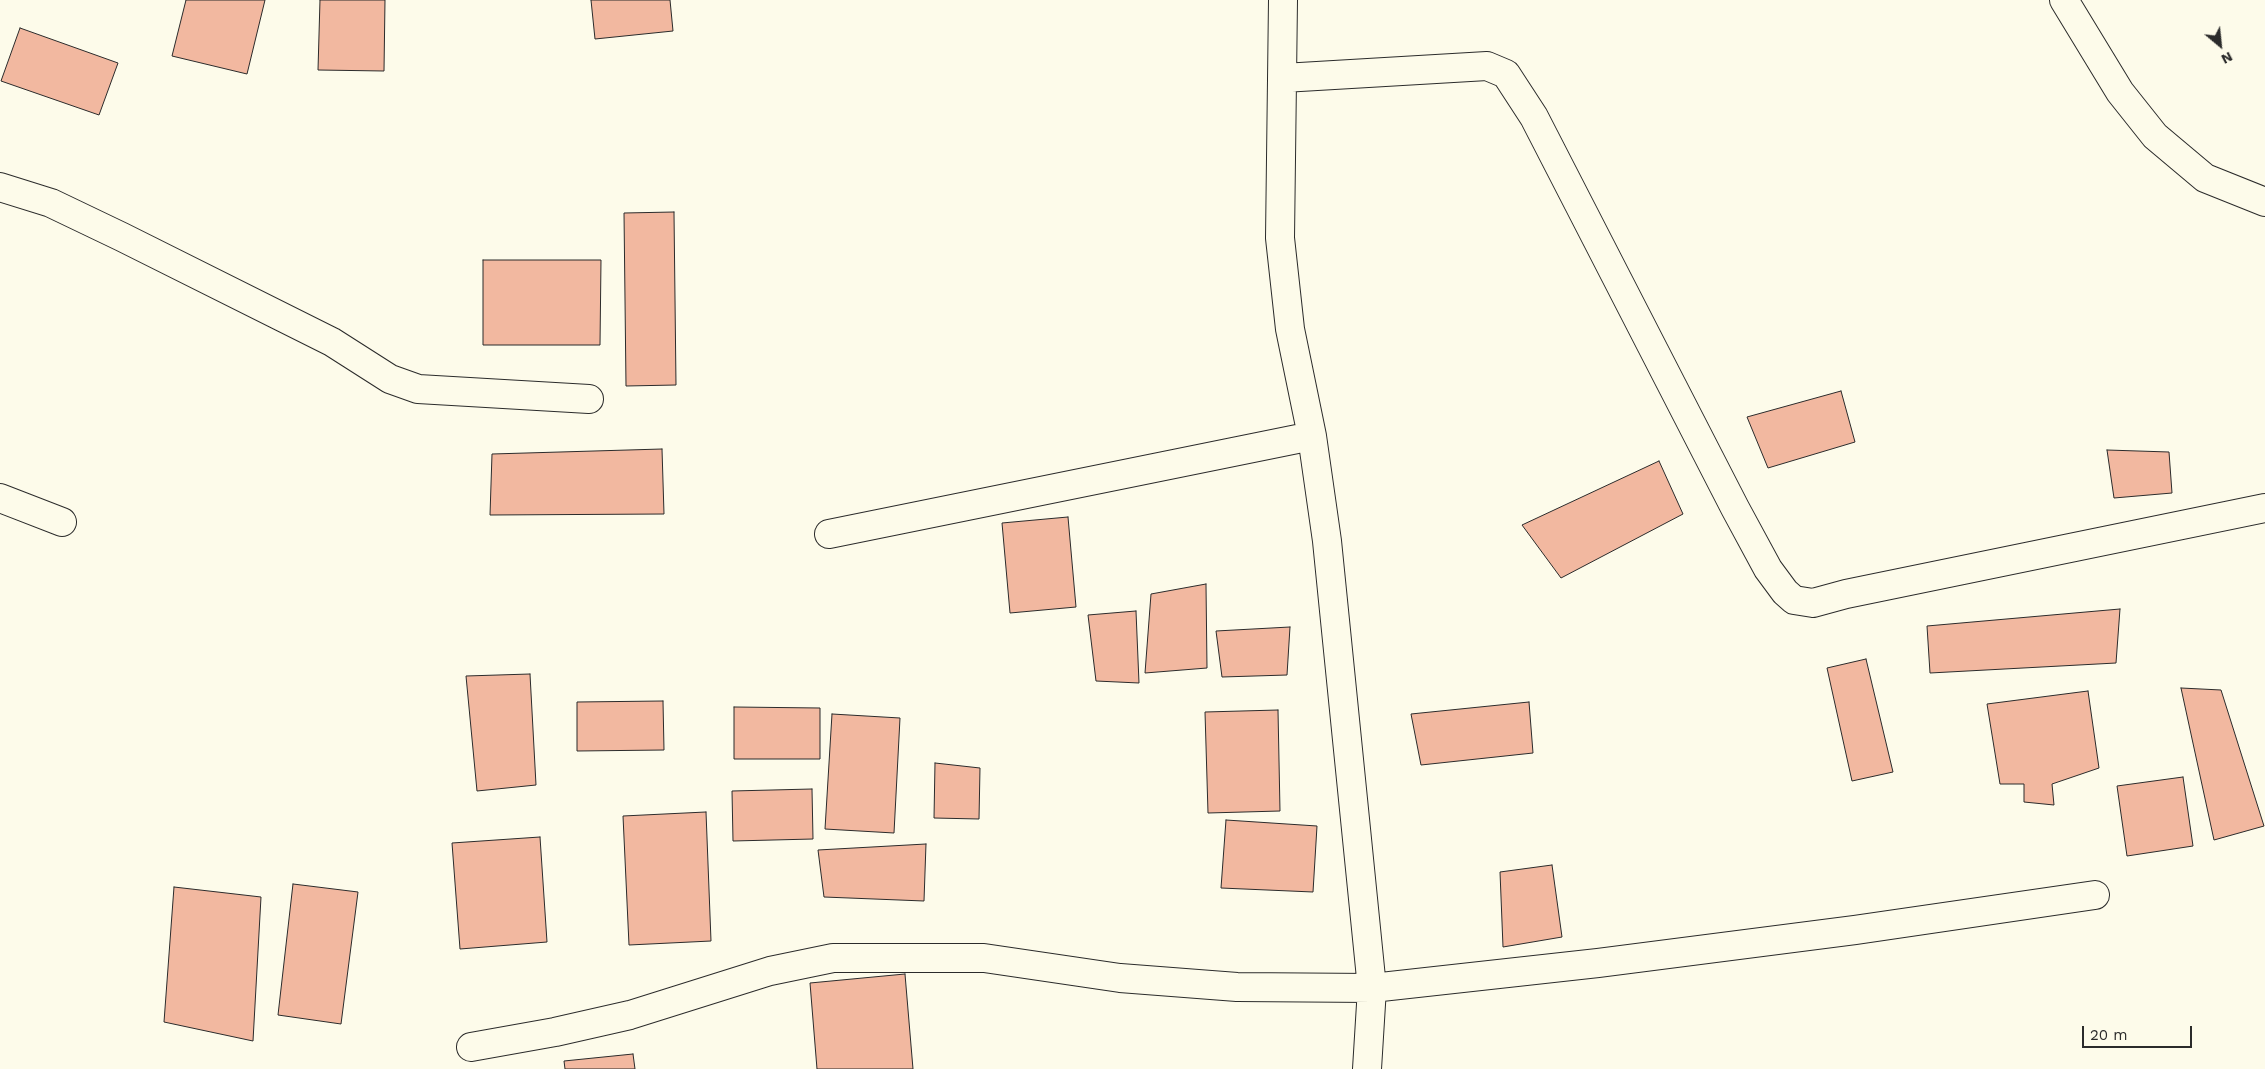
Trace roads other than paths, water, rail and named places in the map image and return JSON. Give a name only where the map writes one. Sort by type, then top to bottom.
[{"type":"street","points":[[1283,0],[1280,238],[1290,329],[1312,436],[1327,541],[1372,988],[1367,1069]]},
{"type":"street","points":[[2064,0],[2120,92],[2155,136],[2205,178],[2265,202]]},
{"type":"street","points":[[1283,78],[1487,66],[1506,74],[1534,116],[1734,508],[1768,569],[1785,592],[1794,600],[1813,603],[1846,594],[2265,508]]},
{"type":"street","points":[[0,187],[50,203],[122,237],[332,342],[390,379],[418,389],[589,400]]},
{"type":"street","points":[[829,534],[1312,436]]},
{"type":"street","points":[[0,498],[62,522]]},
{"type":"street","points":[[471,1047],[555,1032],[630,1015],[770,971],[833,958],[984,958],[1130,979],[1237,986],[1372,988],[1598,963],[1855,930],[2095,895]]}]
